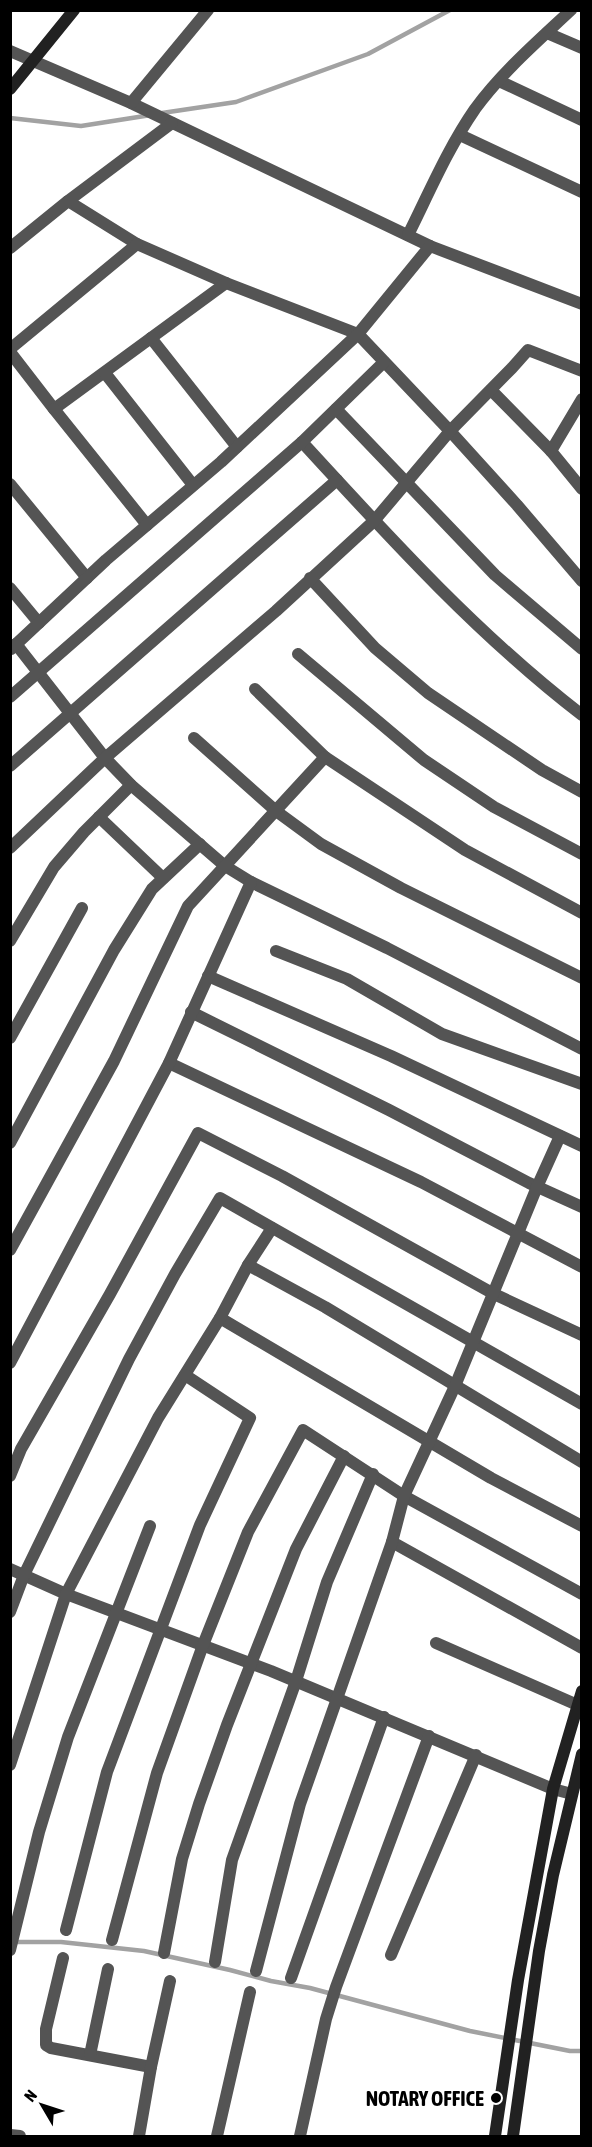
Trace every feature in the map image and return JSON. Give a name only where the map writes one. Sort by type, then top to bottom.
[{"type":"main road","points":[[10,89],[74,10]]},
{"type":"main road","points":[[495,2136],[513,2013],[553,1789],[582,1691]]},
{"type":"main road","points":[[513,2136],[525,2062],[533,1984],[551,1886],[582,1754]]},
{"type":"main road","points":[[509,2037],[527,2039]]},
{"type":"street","points":[[131,103],[208,10]]},
{"type":"street","points":[[408,235],[475,109],[517,61],[572,10]]},
{"type":"street","points":[[547,33],[582,48]]},
{"type":"street","points":[[10,51],[131,103],[430,246],[582,304]]},
{"type":"street","points":[[499,81],[582,120]]},
{"type":"street","points":[[10,248],[172,123]]},
{"type":"street","points":[[460,135],[582,192]]},
{"type":"street","points":[[68,201],[137,244],[226,283],[358,334],[450,431],[582,581]]},
{"type":"street","points":[[137,244],[10,351],[147,525]]},
{"type":"street","points":[[430,246],[358,334],[237,447],[87,578],[13,647],[38,672],[105,758],[132,785],[225,866],[251,882],[387,948],[582,1049]]},
{"type":"street","points":[[54,409],[226,283]]},
{"type":"street","points":[[151,338],[237,447]]},
{"type":"street","points":[[10,848],[105,758],[276,610],[374,521],[450,431],[528,350],[582,371]]},
{"type":"street","points":[[10,698],[302,442],[384,362]]},
{"type":"street","points":[[105,373],[193,485]]},
{"type":"street","points":[[491,390],[551,451],[582,489]]},
{"type":"street","points":[[551,451],[582,399]]},
{"type":"street","points":[[336,409],[495,575],[582,650]]},
{"type":"street","points":[[302,442],[374,521],[463,611],[582,715]]},
{"type":"street","points":[[10,766],[337,480]]},
{"type":"street","points":[[10,484],[87,578]]},
{"type":"street","points":[[310,578],[375,648],[428,693],[542,770],[582,792]]},
{"type":"street","points":[[10,588],[39,623]]},
{"type":"street","points":[[298,654],[424,760],[494,807],[582,854]]},
{"type":"street","points":[[255,689],[325,757],[465,850],[582,913]]},
{"type":"street","points":[[194,738],[276,811],[321,844],[582,978]]},
{"type":"street","points":[[10,1250],[114,1061],[188,906],[325,757]]},
{"type":"street","points":[[10,941],[54,867],[99,817],[132,785]]},
{"type":"street","points":[[99,817],[163,878]]},
{"type":"street","points":[[10,1143],[114,950],[152,888],[200,844]]},
{"type":"street","points":[[10,1363],[169,1063],[251,882]]},
{"type":"street","points":[[10,1038],[82,908]]},
{"type":"street","points":[[276,951],[347,980],[442,1034],[582,1084]]},
{"type":"street","points":[[208,976],[391,1056],[582,1146]]},
{"type":"street","points":[[191,1012],[537,1187],[582,1207]]},
{"type":"street","points":[[169,1063],[421,1182],[582,1267]]},
{"type":"street","points":[[10,1476],[21,1449],[110,1294],[198,1133],[282,1176],[494,1294],[582,1335]]},
{"type":"street","points":[[256,1971],[300,1804],[392,1542],[404,1496],[474,1343],[560,1136]]},
{"type":"street","points":[[10,1612],[24,1575],[129,1359],[220,1198],[582,1404]]},
{"type":"street","points":[[10,1765],[66,1594],[158,1418],[272,1228]]},
{"type":"street","points":[[248,1265],[325,1307],[582,1461]]},
{"type":"street","points":[[220,1318],[491,1478],[582,1526]]},
{"type":"street","points":[[66,1930],[107,1772],[200,1525],[250,1418],[185,1375]]},
{"type":"street","points":[[112,1940],[157,1773],[203,1645],[248,1532],[303,1430],[404,1496],[582,1594]]},
{"type":"street","points":[[164,1953],[182,1859],[199,1804],[250,1663],[296,1549],[344,1456]]},
{"type":"street","points":[[215,1962],[231,1860],[296,1681],[327,1582],[373,1474]]},
{"type":"street","points":[[10,1950],[13,1928],[39,1832],[68,1737],[150,1526]]},
{"type":"street","points":[[392,1542],[582,1648]]},
{"type":"street","points":[[10,1569],[66,1594],[296,1681],[553,1789],[572,1794]]},
{"type":"street","points":[[436,1643],[579,1706]]},
{"type":"street","points":[[291,1978],[384,1717]]},
{"type":"street","points":[[300,2136],[326,2019],[336,1987],[429,1736]]},
{"type":"street","points":[[391,1955],[476,1755]]},
{"type":"street","points":[[63,1958],[46,2029],[46,2045],[51,2048],[151,2067]]},
{"type":"street","points":[[90,2055],[108,1969]]},
{"type":"street","points":[[140,2136],[151,2067],[170,1981]]},
{"type":"street","points":[[217,2136],[250,1992]]},
{"type":"street","points":[[10,2135],[20,2136]]},
{"type":"waterway","points":[[162,113],[236,102],[368,54],[450,10]]},
{"type":"waterway","points":[[10,118],[81,126],[151,115]]},
{"type":"waterway","points":[[13,1942],[61,1942],[144,1951],[310,1988],[470,2031],[570,2051],[582,2051]]},
{"type":"place","name":"NOTARY OFFICE","points":[[496,2098]]}]
